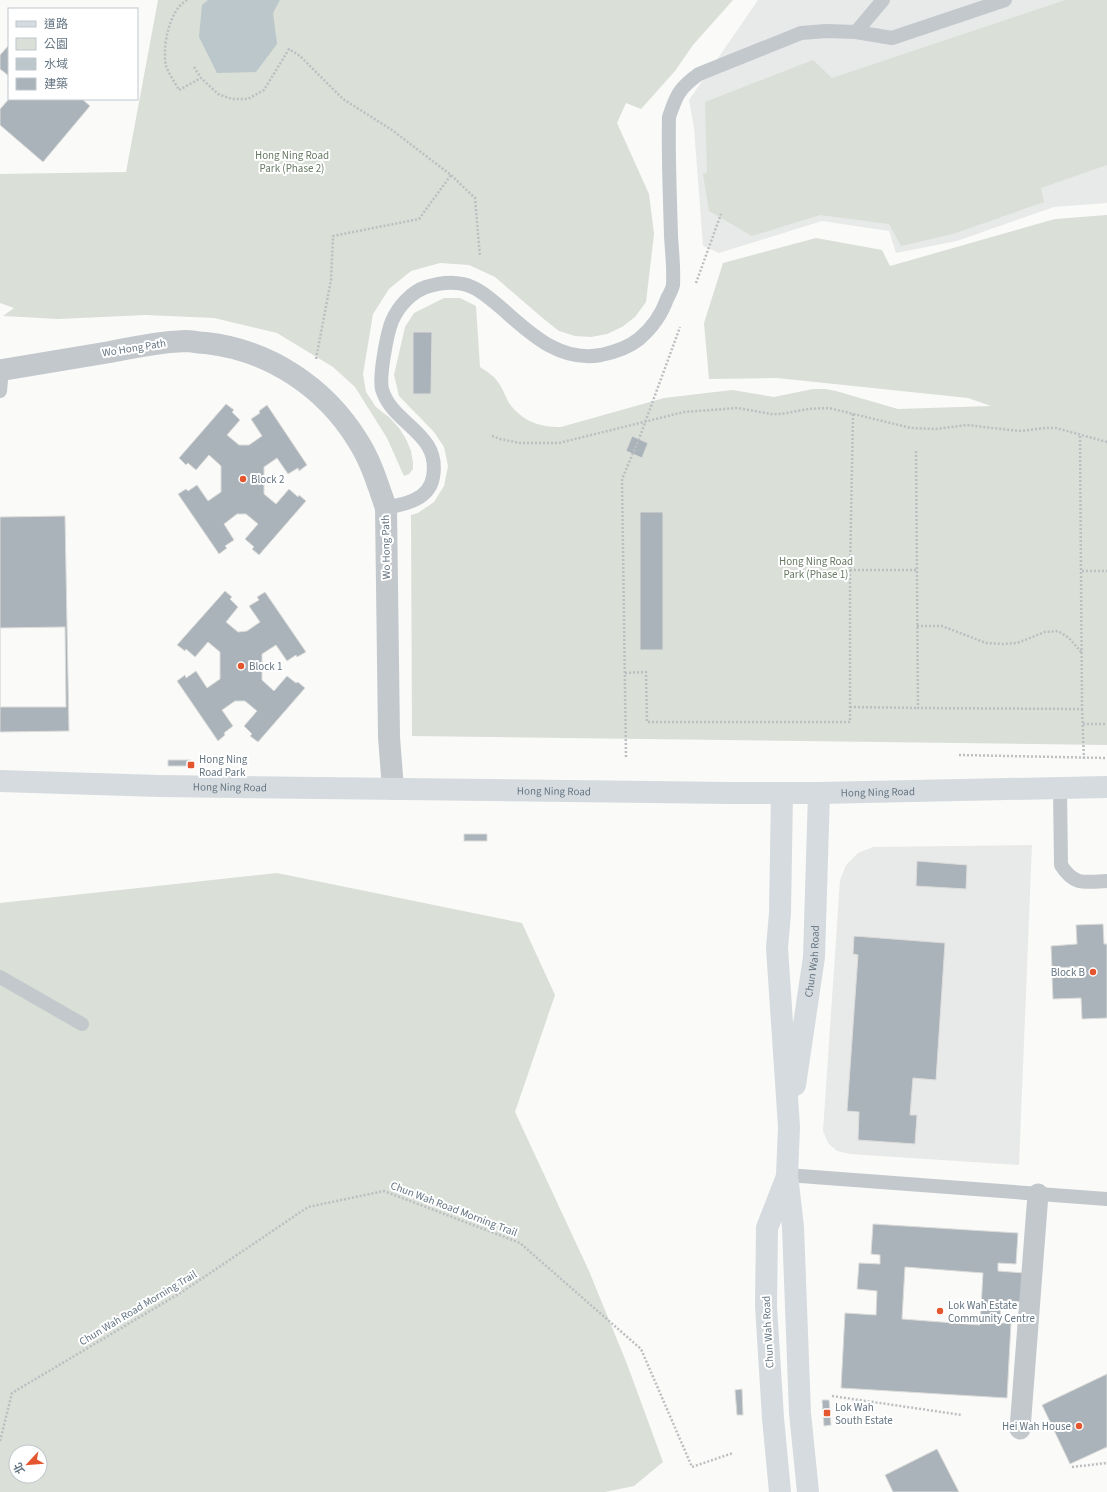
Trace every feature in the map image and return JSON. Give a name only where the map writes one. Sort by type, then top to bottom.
[{"type":"main road","name":"Hong Ning Road","points":[[0,781],[159,786],[782,794],[1107,787]]},
{"type":"main road","name":"Chun Wah Road","points":[[808,1492],[800,1413],[793,1227],[787,1175],[789,1127],[814,957],[819,793]]},
{"type":"main road","name":"Chun Wah Road","points":[[782,794],[780,913],[777,948],[789,1127]]},
{"type":"main road","name":"Chun Wah Road","points":[[780,1492],[772,1418],[766,1306],[767,1228],[787,1175]]},
{"type":"street","name":"Wo Hong Path","points":[[1,377],[151,345],[186,341],[220,345],[254,354],[285,369],[314,388],[339,413],[359,441],[374,473],[386,508],[389,737],[393,789]]},
{"type":"street","points":[[1020,1429],[1038,1194]]},
{"type":"lane","points":[[856,32],[883,0]]},
{"type":"lane","points":[[386,508],[413,502],[425,493],[432,481],[435,466],[432,452],[424,440],[388,402],[382,389],[381,374],[392,322],[403,302],[421,289],[442,282],[464,284],[484,293],[533,336],[551,348],[571,355],[592,356],[613,353],[633,344],[649,330],[662,313],[673,286],[669,117],[676,96],[686,83],[699,74],[801,33],[826,31],[856,32],[892,38],[1005,0]]},
{"type":"lane","points":[[1060,788],[1061,865],[1067,875],[1079,882],[1107,881]]},
{"type":"lane","points":[[0,977],[82,1024]]},
{"type":"lane","points":[[787,1175],[1107,1199]]},
{"type":"path","points":[[187,0],[178,9],[169,26],[165,47],[166,66],[180,90],[201,78]]},
{"type":"path","points":[[194,67],[201,78],[218,94],[232,99],[248,99],[264,90],[289,49],[300,56],[343,99],[392,130],[451,175],[475,198],[480,258]]},
{"type":"path","points":[[315,364],[331,280],[333,236],[419,220],[451,175]]},
{"type":"path","points":[[492,436],[520,443],[559,443],[670,415],[731,408],[781,414],[808,409],[829,408],[911,428],[924,429],[967,425],[1021,431],[1056,428],[1107,442]]},
{"type":"path","points":[[624,673],[646,672],[647,722],[850,722],[850,570],[853,414]]},
{"type":"path","points":[[1080,435],[1082,724],[1084,759]]},
{"type":"path","points":[[626,757],[622,479],[639,440]]},
{"type":"path","points":[[916,451],[918,708]]},
{"type":"path","points":[[846,570],[917,570]]},
{"type":"path","points":[[1082,571],[1107,571]]},
{"type":"path","points":[[917,626],[942,626],[986,643],[1002,644],[1017,643],[1045,632],[1058,631],[1069,638],[1082,653]]},
{"type":"path","points":[[850,707],[1082,709]]},
{"type":"path","points":[[1082,724],[1107,724]]},
{"type":"path","points":[[959,756],[1084,759],[1107,758]]},
{"type":"path","name":"Chun Wah Road Morning Trail","points":[[0,1441],[12,1393],[182,1292],[308,1207],[384,1191],[520,1243],[641,1349],[692,1467],[732,1453]]},
{"type":"path","points":[[832,1396],[962,1415]]},
{"type":"path","points":[[1072,1467],[1107,1463]]},
{"type":"shaded area","points":[[758,0],[1107,0],[1107,203],[1054,207],[957,241],[896,253],[889,231],[822,221],[719,253],[703,246],[694,128],[689,100]]},
{"type":"shaded area","points":[[1032,845],[1019,1165],[850,1154],[837,1151],[828,1143],[823,1131],[840,880],[846,865],[858,853],[873,847]]},
{"type":"green space","name":"Hong Ning Road Park (Phase 2)","points":[[158,0],[733,0],[693,45],[675,71],[641,109],[626,103],[617,123],[649,194],[654,234],[646,302],[635,317],[622,327],[607,334],[591,337],[575,336],[559,331],[495,277],[469,265],[440,263],[411,271],[389,289],[373,314],[363,374],[366,392],[376,407],[390,418],[399,428],[411,451],[413,469],[409,474],[404,476],[387,438],[355,387],[333,367],[277,333],[214,318],[146,315],[58,319],[3,316],[14,308],[0,303],[0,174],[126,172]]},
{"type":"green space","points":[[1065,0],[1107,0],[1107,165],[1041,188],[1044,202],[953,234],[901,246],[889,224],[820,215],[752,236],[709,211],[703,174],[707,172],[705,102],[813,60],[832,78]]},
{"type":"green space","name":"Hong Ning Road Park (Phase 1)","points":[[1107,215],[1107,745],[412,736],[411,515],[418,513],[434,502],[444,486],[448,466],[444,447],[434,432],[399,396],[394,375],[405,327],[414,313],[444,298],[460,298],[476,306],[480,367],[489,373],[501,386],[509,403],[520,415],[532,422],[546,426],[561,427],[664,398],[732,390],[774,397],[813,389],[825,389],[898,409],[991,406],[968,398],[777,378],[709,379],[704,323],[723,263],[816,238],[882,250],[890,266],[1055,219]]},
{"type":"green space","points":[[277,873],[522,923],[555,995],[515,1112],[589,1271],[627,1364],[663,1462],[634,1486],[605,1492],[0,1492],[0,903]]},
{"type":"water","points":[[208,0],[280,0],[273,13],[277,44],[256,72],[217,73],[199,37],[202,5]]},
{"type":"building","points":[[8,46],[8,75],[0,69],[0,55]]},
{"type":"building","points":[[8,100],[83,100],[90,106],[43,162],[0,125],[0,109]]},
{"type":"building","points":[[413,332],[432,332],[431,394],[413,394]]},
{"type":"building","name":"Block 2","points":[[226,404],[234,410],[232,412],[240,420],[227,435],[239,445],[249,445],[262,436],[251,419],[260,413],[259,411],[267,405],[307,465],[299,471],[298,468],[288,474],[277,458],[264,467],[264,494],[276,504],[289,489],[298,497],[299,495],[306,501],[259,555],[252,549],[254,547],[245,539],[258,524],[246,514],[237,514],[224,524],[234,540],[225,546],[227,548],[219,554],[178,494],[186,489],[188,491],[197,485],[208,501],[221,492],[221,466],[209,455],[196,470],[188,463],[186,465],[179,458]]},
{"type":"building","points":[[632,436],[648,443],[642,458],[626,451]]},
{"type":"building","points":[[640,512],[663,512],[663,650],[640,650]]},
{"type":"building","points":[[65,516],[69,731],[0,732],[0,517]]},
{"type":"building","name":"Block 1","points":[[225,591],[232,597],[230,599],[238,607],[226,622],[238,632],[247,631],[260,622],[249,606],[259,600],[257,597],[265,592],[306,652],[297,657],[296,655],[287,661],[276,645],[262,654],[262,680],[274,691],[287,676],[305,688],[258,742],[250,736],[252,734],[244,726],[257,711],[245,701],[235,701],[222,710],[233,726],[224,733],[225,735],[218,741],[177,681],[185,675],[186,678],[196,671],[207,688],[220,679],[220,652],[208,642],[195,657],[186,649],[185,651],[177,645]]},
{"type":"building","points":[[65,627],[66,707],[0,707],[0,628]]},
{"type":"building","points":[[168,760],[191,760],[191,766],[168,766]]},
{"type":"building","points":[[464,834],[487,834],[487,841],[464,841]]},
{"type":"building","points":[[917,861],[967,865],[966,889],[916,886]]},
{"type":"building","name":"Block B","points":[[1103,924],[1104,944],[1107,944],[1107,1018],[1082,1019],[1081,998],[1053,999],[1052,977],[1079,976],[1078,967],[1052,968],[1051,946],[1077,944],[1076,925]]},
{"type":"building","points":[[854,936],[945,943],[936,1080],[913,1078],[910,1115],[917,1115],[915,1144],[858,1140],[859,1112],[847,1111],[858,955],[853,954]]},
{"type":"building","name":"Lok Wah Estate Community Centre","points":[[873,1224],[1018,1233],[1016,1264],[998,1263],[998,1271],[1024,1273],[1022,1302],[1001,1301],[1000,1323],[1011,1323],[1007,1398],[841,1388],[845,1313],[876,1315],[877,1291],[857,1289],[859,1263],[880,1264],[880,1255],[871,1254]],"holes":[[[905,1267],[983,1273],[980,1325],[902,1319]]]},
{"type":"building","name":"Hei Wah House","points":[[1107,1374],[1107,1447],[1070,1464],[1042,1405]]},
{"type":"building","points":[[742,1389],[743,1415],[737,1415],[735,1390]]},
{"type":"building","points":[[822,1400],[829,1400],[831,1425],[824,1426]]},
{"type":"building","points":[[937,1449],[959,1492],[893,1492],[885,1475]]},
{"type":"place","name":"Block 2","points":[[243,479]]},
{"type":"place","name":"Block 1","points":[[241,666]]},
{"type":"place","name":"Hong Ning Road Park","points":[[191,765]]},
{"type":"place","name":"Block B","points":[[1093,972]]},
{"type":"place","name":"Lok Wah Estate Community Centre","points":[[940,1311]]},
{"type":"place","name":"Lok Wah South Estate","points":[[827,1413]]},
{"type":"place","name":"Hei Wah House","points":[[1079,1426]]}]
